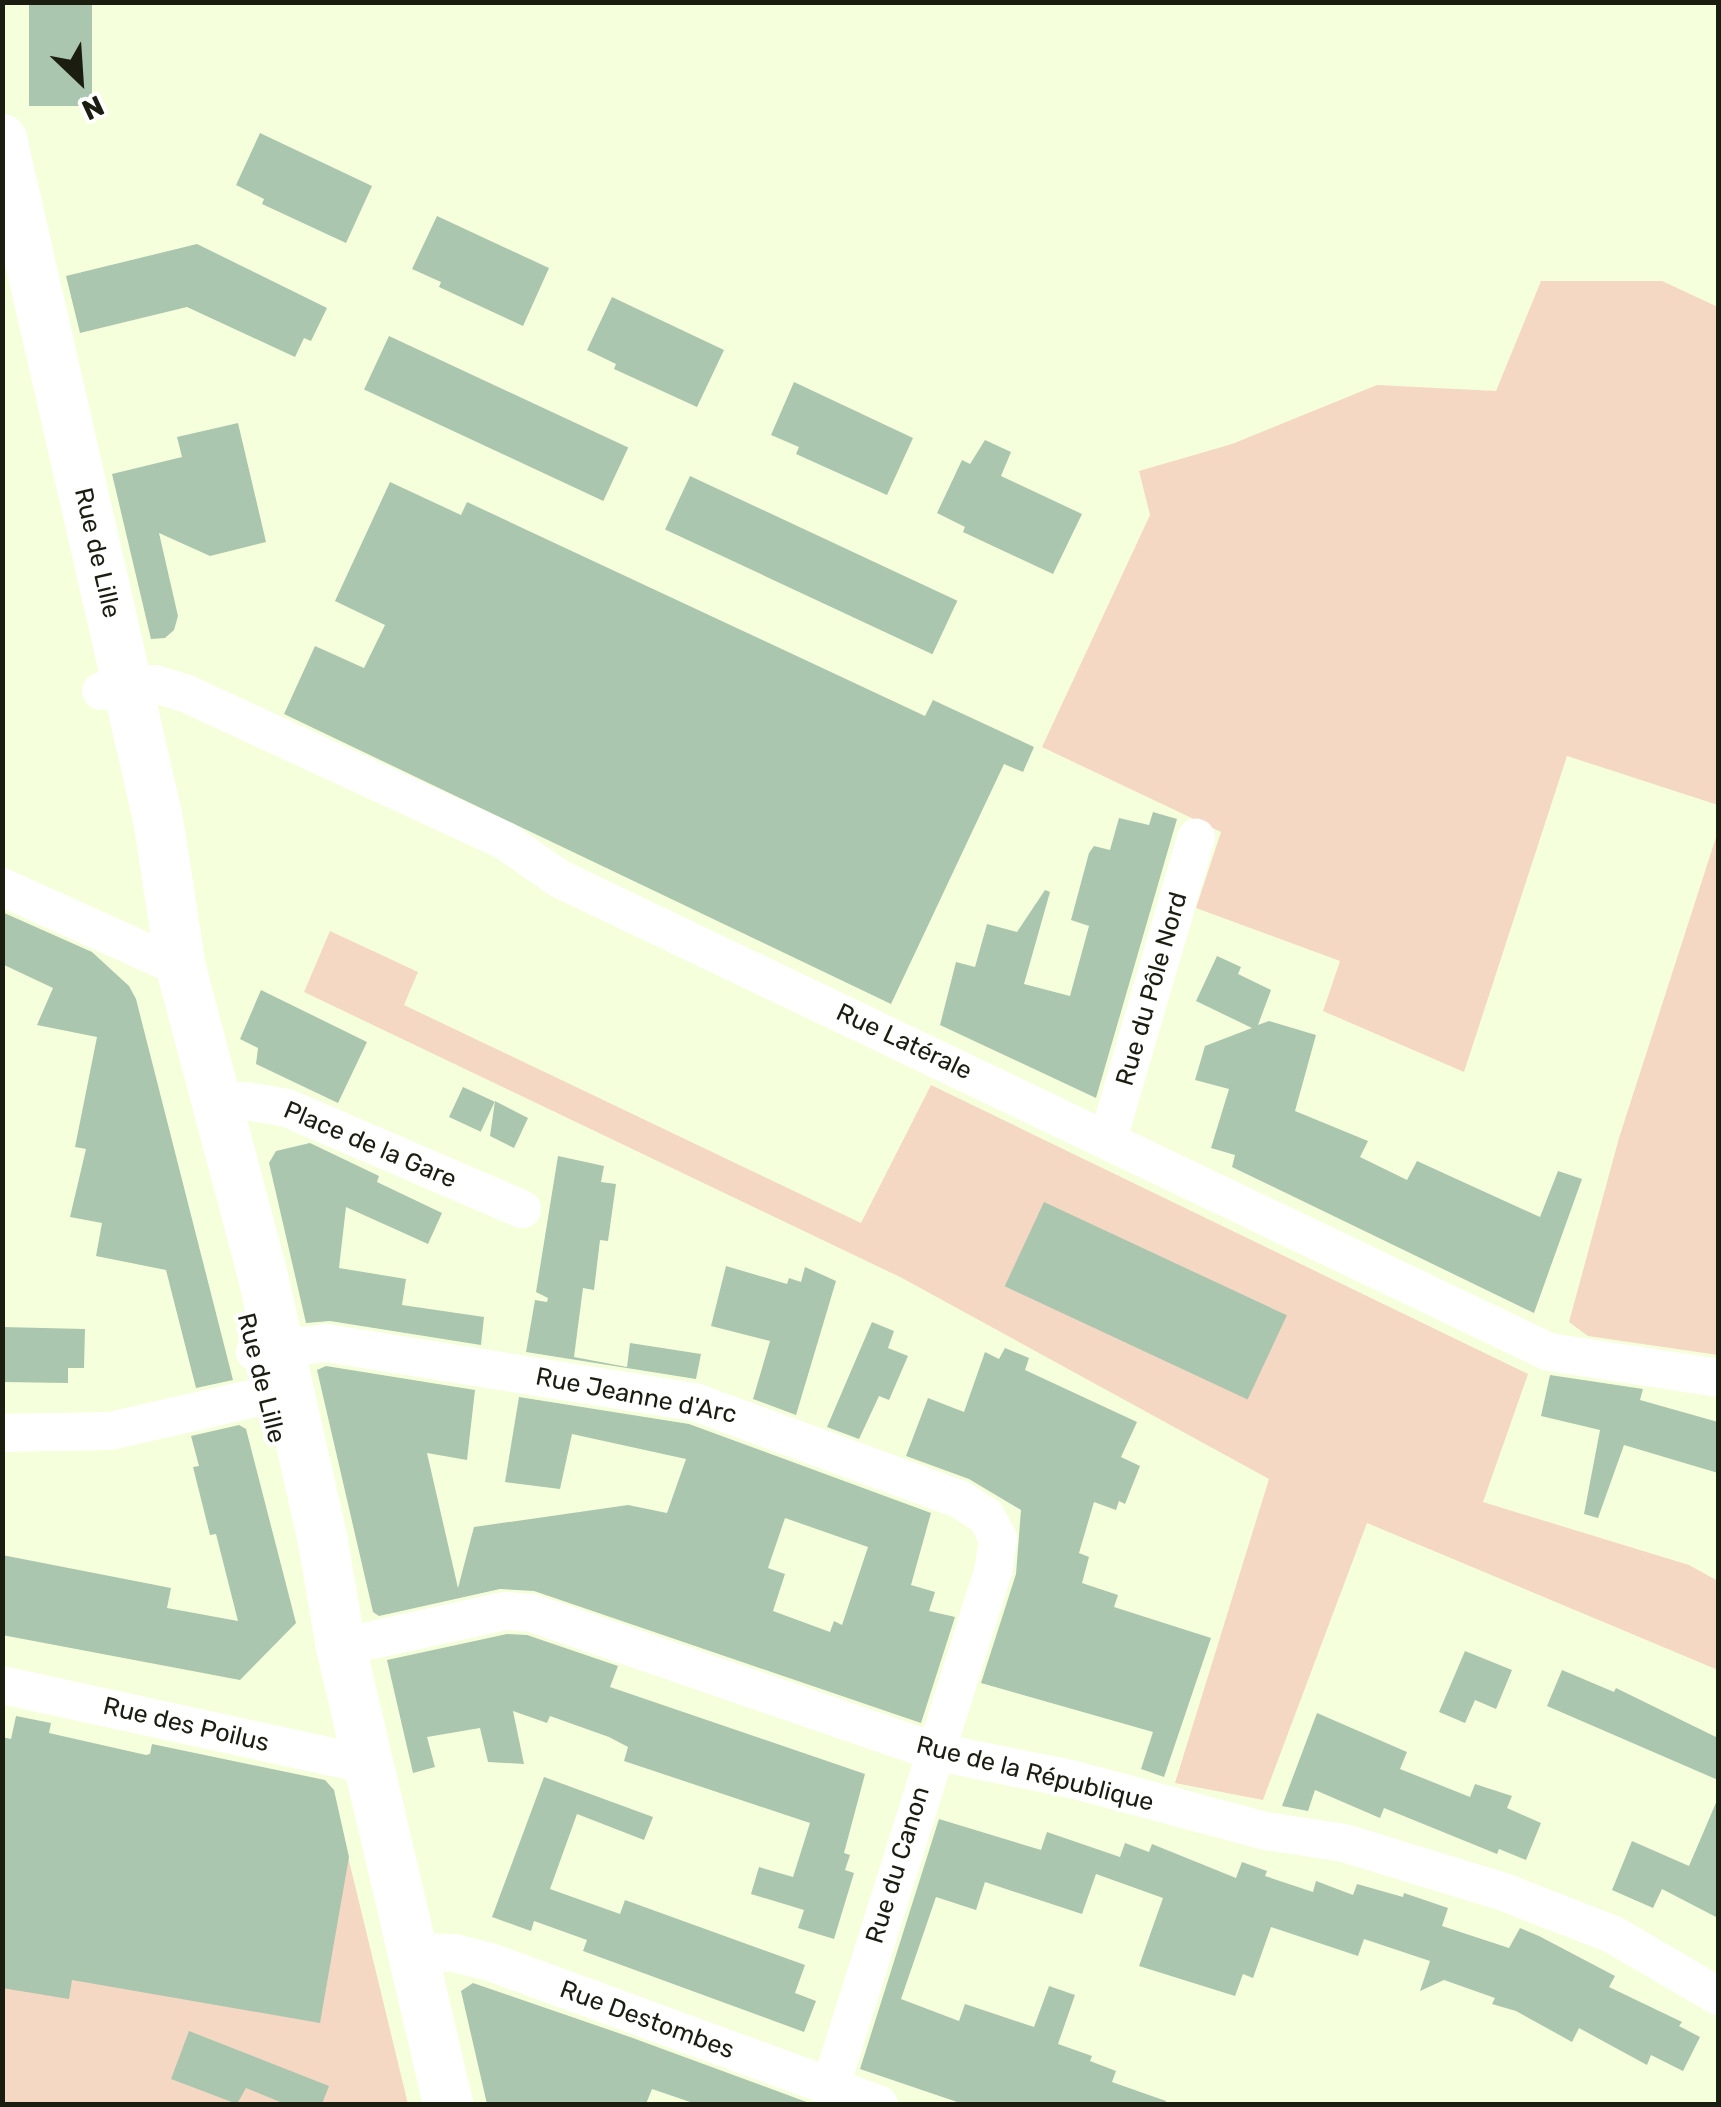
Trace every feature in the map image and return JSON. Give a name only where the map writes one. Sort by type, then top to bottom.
[{"type":"main road","name":"Rue de Lille","points":[[2,140],[155,909],[180,968],[213,1101],[250,1222],[272,1371],[448,2104]]},
{"type":"main road","name":"Rue de Lille","points":[[2,279],[114,689]]},
{"type":"street","name":"Rue Latérale","points":[[114,689],[170,687],[452,816],[506,841],[560,878],[1549,1352],[1718,1378]]},
{"type":"street","name":"Rue du Pôle Nord","points":[[1108,1140],[1196,838]]},
{"type":"street","points":[[2,887],[180,968]]},
{"type":"street","name":"Place de la Gare","points":[[213,1101],[247,1101],[287,1108],[522,1209]]},
{"type":"street","name":"Rue Jeanne d'Arc","points":[[2,1432],[110,1432],[348,1346],[712,1406],[961,1500],[986,1516],[994,1528]]},
{"type":"street","name":"Rue du Canon","points":[[830,2088],[933,1751],[994,1568],[998,1539],[994,1528]]},
{"type":"street","name":"Rue de la République","points":[[341,1647],[520,1611],[933,1751],[1075,1780],[1266,1831],[1364,1848],[1553,1909],[1638,1948],[1718,1996]]},
{"type":"street","name":"Rue des Poilus","points":[[2,1685],[369,1765]]},
{"type":"street","name":"Rue Destombes","points":[[412,1952],[454,1953],[490,1962],[879,2104]]},
{"type":"shaded area","points":[[1541,281],[1662,281],[1718,307],[1718,805],[1567,756],[1464,1072],[1323,1011],[1340,961],[1196,908],[1221,832],[1042,747],[1150,515],[1139,471],[1232,444],[1377,385],[1496,391]]},
{"type":"shaded area","points":[[1718,831],[1718,1355],[1588,1336],[1569,1322],[1619,1138]]},
{"type":"shaded area","points":[[330,931],[418,972],[404,1005],[861,1223],[931,1085],[1528,1374],[1483,1502],[1689,1565],[1718,1581],[1718,1670],[1367,1523],[1263,1800],[1175,1783],[1269,1479],[902,1278],[304,992]]},
{"type":"shaded area","points":[[2,1782],[344,1840],[408,2104],[3,2104]]},
{"type":"building","points":[[29,2],[92,2],[92,106],[29,106]]},
{"type":"building","points":[[260,133],[372,186],[346,243],[262,204],[264,199],[236,185]]},
{"type":"building","points":[[437,216],[549,268],[523,326],[439,287],[441,282],[412,269]]},
{"type":"building","points":[[197,244],[327,308],[311,341],[304,338],[295,357],[187,307],[80,333],[66,276]]},
{"type":"building","points":[[612,297],[724,350],[697,407],[614,369],[616,364],[587,350]]},
{"type":"building","points":[[389,336],[628,448],[603,501],[364,389]]},
{"type":"building","points":[[794,382],[913,438],[887,495],[796,454],[799,447],[771,435]]},
{"type":"building","points":[[238,423],[266,542],[210,556],[159,533],[178,616],[174,630],[165,638],[151,639],[112,474],[182,457],[177,437]]},
{"type":"building","points":[[985,440],[1011,452],[1001,476],[1082,514],[1053,574],[963,532],[965,527],[937,513],[962,460],[970,464]]},
{"type":"building","points":[[690,476],[957,601],[932,654],[665,529]]},
{"type":"building","points":[[390,482],[461,515],[467,502],[925,716],[933,700],[1034,747],[1023,772],[1004,764],[891,1004],[284,714],[315,646],[364,668],[385,625],[335,601]]},
{"type":"building","points":[[1153,812],[1177,819],[1096,1098],[940,1025],[956,962],[975,967],[987,924],[1017,932],[1045,890],[1050,892],[1024,984],[1070,996],[1089,926],[1071,920],[1089,853],[1094,846],[1110,850],[1119,818],[1149,825]]},
{"type":"building","points":[[2,912],[92,952],[129,986],[136,999],[233,1380],[196,1388],[166,1270],[96,1256],[102,1223],[70,1217],[86,1149],[75,1147],[97,1037],[37,1025],[53,988],[2,964]]},
{"type":"building","points":[[1217,956],[1241,967],[1238,974],[1271,990],[1258,1025],[1269,1021],[1316,1035],[1295,1111],[1368,1141],[1360,1157],[1407,1180],[1417,1161],[1540,1217],[1558,1171],[1582,1179],[1534,1313],[1232,1167],[1235,1155],[1211,1148],[1229,1089],[1195,1080],[1205,1046],[1252,1028],[1196,1001]]},
{"type":"building","points":[[261,990],[367,1042],[338,1103],[256,1064],[258,1048],[240,1039]]},
{"type":"building","points":[[463,1087],[495,1102],[481,1132],[449,1117]]},
{"type":"building","points":[[495,1101],[528,1118],[514,1148],[490,1136]]},
{"type":"building","points":[[310,1143],[379,1176],[377,1182],[442,1213],[428,1244],[346,1207],[339,1268],[406,1279],[402,1305],[484,1317],[481,1345],[330,1321],[306,1323],[269,1163],[276,1151]]},
{"type":"building","points":[[558,1156],[604,1166],[601,1182],[616,1184],[608,1241],[600,1240],[594,1290],[583,1288],[574,1357],[627,1367],[630,1343],[701,1354],[696,1379],[526,1352],[535,1300],[547,1302],[548,1298],[536,1292]]},
{"type":"building","points":[[1044,1202],[1287,1315],[1248,1400],[1005,1286]]},
{"type":"building","points":[[726,1266],[787,1284],[789,1278],[801,1282],[805,1267],[836,1281],[796,1415],[753,1399],[770,1341],[711,1326]]},
{"type":"building","points":[[872,1322],[894,1331],[888,1348],[908,1356],[889,1400],[879,1396],[859,1439],[827,1427]]},
{"type":"building","points":[[2,1327],[85,1329],[84,1368],[68,1368],[68,1383],[2,1382]]},
{"type":"building","points":[[1005,1348],[1029,1358],[1025,1370],[1137,1422],[1121,1457],[1140,1466],[1125,1504],[1119,1501],[1116,1510],[1094,1502],[1079,1553],[1089,1557],[1082,1583],[1118,1595],[1114,1607],[1211,1638],[1164,1777],[1141,1769],[1153,1732],[981,1683],[1016,1574],[1021,1510],[969,1479],[906,1456],[928,1398],[964,1412],[985,1352],[999,1359]]},
{"type":"building","points":[[326,1366],[475,1390],[467,1460],[427,1453],[458,1588],[474,1527],[628,1505],[667,1513],[686,1459],[572,1434],[560,1489],[505,1482],[519,1397],[689,1424],[931,1513],[911,1585],[935,1592],[929,1611],[955,1617],[921,1723],[534,1591],[500,1589],[379,1616],[373,1612],[317,1370]],"holes":[[[785,1518],[868,1547],[842,1625],[834,1621],[830,1632],[773,1611],[785,1574],[768,1568]]]},
{"type":"building","points":[[1550,1375],[1643,1389],[1640,1400],[1718,1422],[1718,1473],[1624,1445],[1598,1518],[1584,1514],[1600,1430],[1541,1416]]},
{"type":"building","points":[[239,1425],[246,1429],[296,1623],[240,1680],[2,1635],[2,1555],[171,1588],[167,1608],[238,1621],[216,1534],[210,1535],[193,1467],[199,1466],[191,1436]]},
{"type":"building","points":[[507,1634],[527,1635],[618,1666],[610,1687],[865,1774],[844,1853],[850,1855],[845,1870],[854,1873],[834,1939],[798,1928],[804,1910],[751,1894],[759,1867],[793,1877],[810,1823],[624,1761],[628,1747],[609,1737],[550,1716],[547,1723],[513,1711],[524,1764],[488,1762],[480,1728],[427,1737],[435,1767],[413,1773],[387,1660]]},
{"type":"building","points":[[1465,1651],[1512,1670],[1496,1709],[1475,1700],[1465,1723],[1439,1712]]},
{"type":"building","points":[[1562,1670],[1614,1692],[1616,1688],[1718,1738],[1718,1780],[1547,1706]]},
{"type":"building","points":[[1317,1713],[1407,1752],[1400,1769],[1470,1797],[1475,1784],[1512,1796],[1507,1808],[1541,1823],[1526,1860],[1499,1849],[1497,1854],[1384,1808],[1380,1818],[1315,1790],[1308,1811],[1282,1806]]},
{"type":"building","points":[[16,1716],[51,1723],[49,1733],[146,1755],[150,1754],[152,1744],[325,1780],[334,1790],[349,1857],[320,2023],[72,1980],[69,1999],[2,1988],[2,1737],[11,1739]]},
{"type":"building","points":[[544,1777],[653,1817],[644,1840],[577,1814],[550,1889],[620,1914],[625,1900],[805,1965],[795,1993],[816,2001],[804,2032],[583,1951],[587,1940],[534,1921],[531,1931],[492,1917]]},
{"type":"building","points":[[1718,1798],[1718,1918],[1662,1889],[1653,1908],[1612,1890],[1632,1841],[1689,1866]]},
{"type":"building","points":[[939,1819],[1041,1850],[1047,1832],[1120,1857],[1125,1843],[1149,1852],[1152,1844],[1236,1878],[1242,1862],[1267,1871],[1265,1876],[1313,1892],[1316,1881],[1353,1895],[1357,1884],[1403,1897],[1404,1893],[1448,1908],[1442,1926],[1509,1948],[1520,1928],[1539,1936],[1615,1976],[1609,1987],[1682,2022],[1679,2026],[1700,2037],[1683,2071],[1651,2055],[1647,2065],[1579,2028],[1572,2042],[1516,2011],[1492,2004],[1495,1998],[1444,1980],[1420,1991],[1430,1961],[1364,1939],[1358,1956],[1271,1927],[1253,1978],[1243,1974],[1235,1996],[1139,1966],[1163,1898],[1096,1874],[1082,1914],[985,1882],[976,1910],[936,1897],[901,1999],[959,2021],[965,2004],[1034,2027],[1049,1986],[1075,1995],[1058,2044],[1092,2056],[1090,2061],[1116,2071],[1112,2082],[1166,2101],[963,2104],[860,2069]]},
{"type":"building","points":[[473,1983],[812,2104],[696,2104],[652,2089],[646,2104],[487,2104],[461,1991]]},
{"type":"building","points":[[189,2031],[329,2086],[322,2104],[285,2104],[246,2088],[237,2104],[171,2079]]}]
